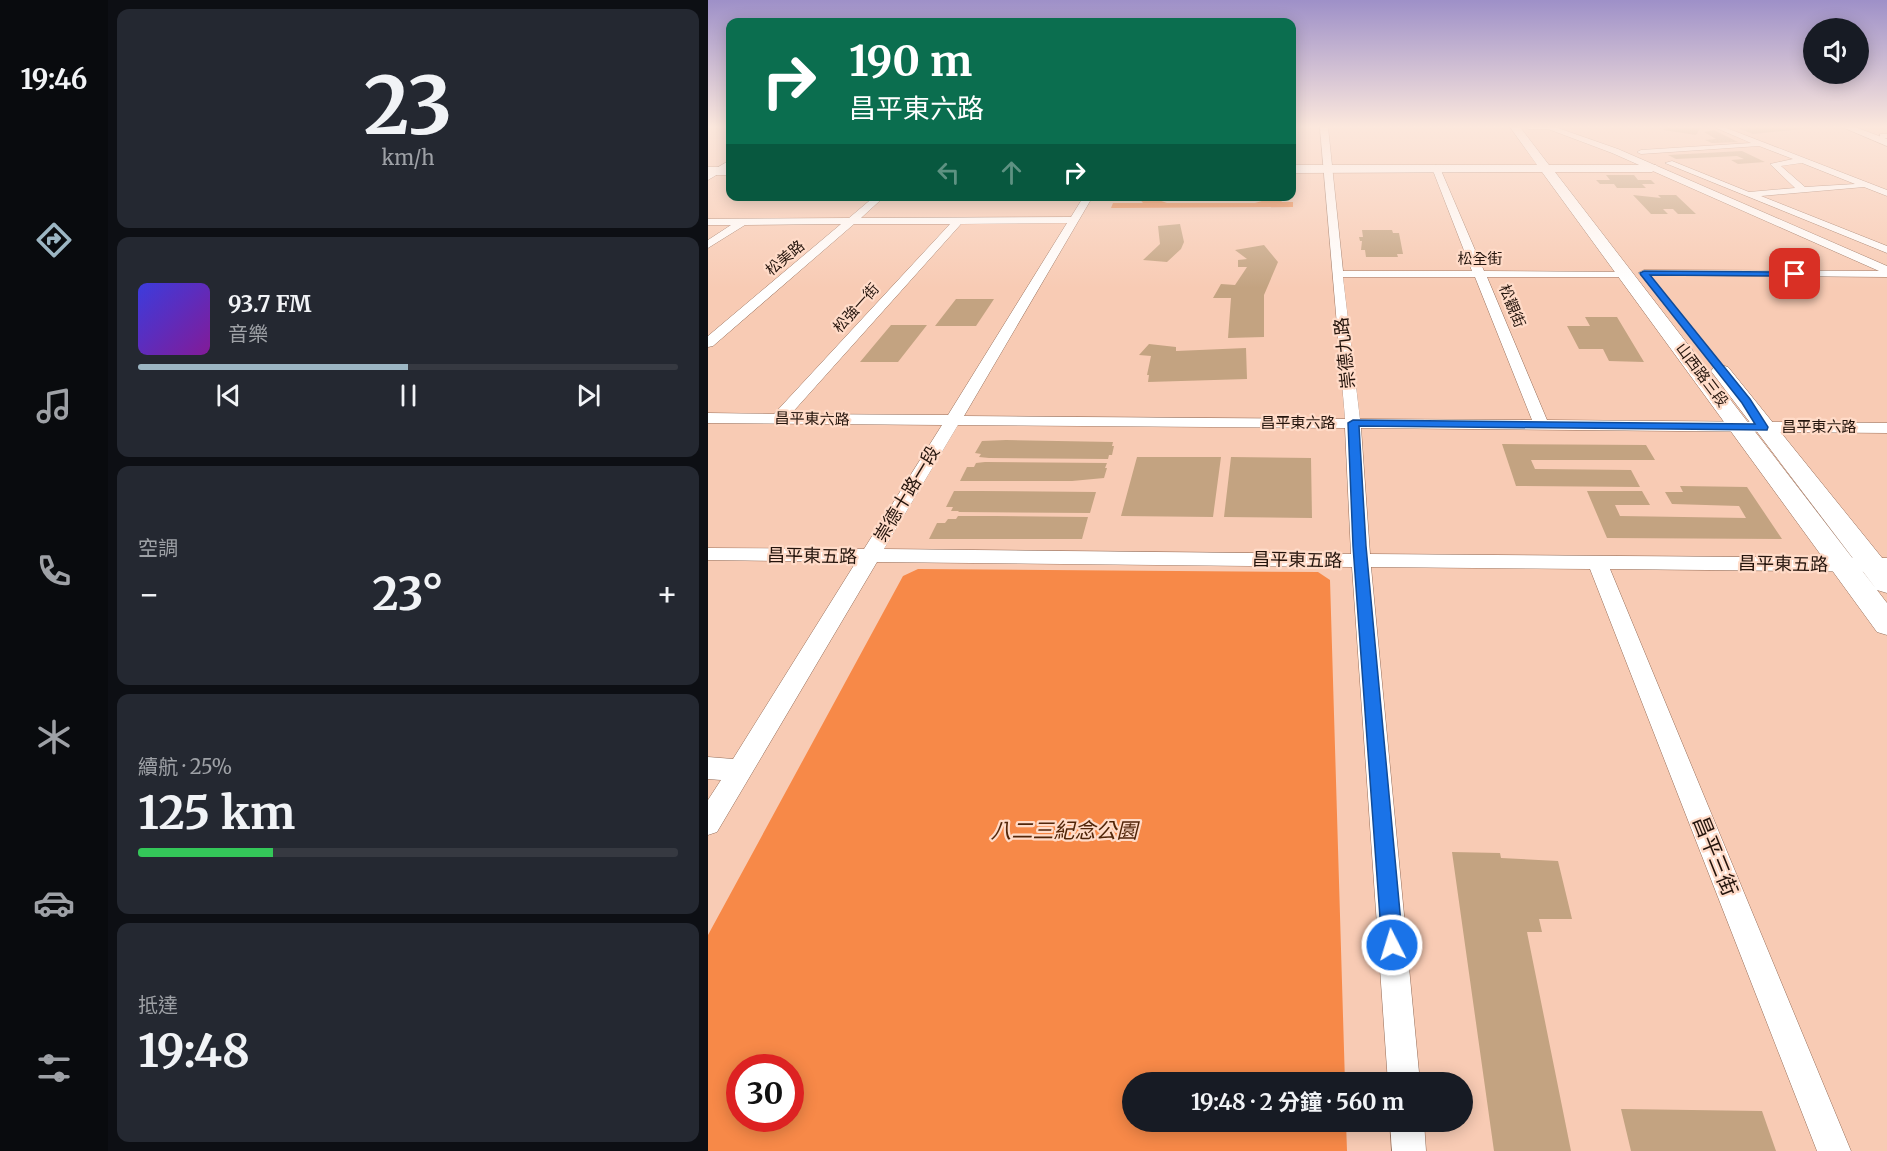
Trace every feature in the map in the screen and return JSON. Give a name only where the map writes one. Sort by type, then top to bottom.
[{"type":"street","name":"崇德九路","points":[[1329,181],[1353,423],[1361,561],[1403,1072]]},
{"type":"street","name":"松觀街","points":[[1441,181],[1541,424]]},
{"type":"street","name":"山西路三段","points":[[1562,181],[1624,274],[1751,427],[1882,571]]},
{"type":"street","name":"山西路三段","points":[[1565,181],[1658,291]]},
{"type":"street","points":[[1689,181],[1887,270]]},
{"type":"street","points":[[1707,181],[1748,194],[1887,250]]},
{"type":"street","points":[[1793,181],[1803,190]]},
{"type":"street","points":[[1855,181],[1887,193]]},
{"type":"street","points":[[1748,194],[1887,185]]},
{"type":"street","name":"松美路","points":[[708,343],[875,201]]},
{"type":"street","name":"崇德十路一段","points":[[708,823],[1086,201]]},
{"type":"street","name":"松強一街","points":[[779,418],[958,220]]},
{"type":"street","points":[[708,222],[1075,220]]},
{"type":"street","points":[[708,245],[742,222]]},
{"type":"street","points":[[1858,238],[1887,238]]},
{"type":"street","points":[[1644,273],[1887,274]]},
{"type":"street","name":"松全街","points":[[1337,274],[1624,274]]},
{"type":"street","name":"山西路三段","points":[[1709,356],[1751,427],[1843,564],[1887,624]]},
{"type":"street","name":"昌平東六路","points":[[708,418],[1887,428]]},
{"type":"street","name":"昌平東五路","points":[[708,554],[1843,564],[1882,571]]},
{"type":"street","name":"昌平三街","points":[[1597,561],[1834,1151]]},
{"type":"street","points":[[708,768],[740,770]]},
{"type":"street","points":[[1408,1132],[1409,1151]]},
{"type":"green space","points":[[1141,201],[1255,203],[1282,201],[1293,202],[1293,207],[1111,208],[1113,203],[1143,203]]},
{"type":"green space","name":"八二三紀念公園","points":[[918,569],[1318,572],[1330,580],[1345,1072],[1122,1072],[1122,1132],[1346,1132],[1347,1151],[708,1151],[708,935],[903,576]]},
{"type":"building","points":[[1597,181],[1652,181],[1655,184],[1642,184],[1646,188],[1617,188],[1614,184],[1600,184]]},
{"type":"building","points":[[1633,195],[1661,198],[1658,195],[1676,195],[1696,214],[1678,214],[1673,209],[1663,209],[1668,214],[1651,214]]},
{"type":"building","points":[[1180,224],[1184,242],[1181,249],[1167,262],[1143,260],[1160,244],[1158,226]]},
{"type":"building","points":[[1362,230],[1392,230],[1393,233],[1399,233],[1403,254],[1397,254],[1398,257],[1366,257],[1365,250],[1361,250],[1362,241],[1359,237],[1363,237]]},
{"type":"building","points":[[1264,245],[1278,262],[1264,295],[1264,337],[1228,338],[1231,298],[1213,298],[1221,284],[1235,285],[1247,267],[1238,267],[1238,260],[1247,259],[1235,250]]},
{"type":"building","points":[[956,299],[994,299],[976,326],[935,326]]},
{"type":"building","points":[[1585,317],[1617,317],[1644,362],[1609,361],[1603,349],[1579,349],[1567,326],[1590,326]]},
{"type":"building","points":[[891,325],[927,325],[898,362],[860,362]]},
{"type":"building","points":[[1149,344],[1176,347],[1176,351],[1246,348],[1247,379],[1148,382],[1151,356],[1139,355]]},
{"type":"building","points":[[982,441],[1113,442],[1112,446],[1114,446],[1112,455],[1109,455],[1108,459],[989,458],[979,457],[981,454],[975,453]]},
{"type":"building","points":[[1502,444],[1646,445],[1655,460],[1531,460],[1535,469],[1631,470],[1640,487],[1516,486]]},
{"type":"building","points":[[1137,457],[1221,457],[1213,517],[1121,516]]},
{"type":"building","points":[[1231,457],[1311,458],[1312,518],[1224,517]]},
{"type":"building","points":[[976,463],[1107,463],[1105,468],[1107,468],[1104,478],[1072,481],[960,481],[967,467],[974,467]]},
{"type":"building","points":[[1680,486],[1747,487],[1782,539],[1607,538],[1587,491],[1642,491],[1650,505],[1615,505],[1620,516],[1746,518],[1739,506],[1672,504],[1665,492],[1683,492]]},
{"type":"building","points":[[954,491],[1096,492],[1090,513],[951,511],[953,507],[946,507]]},
{"type":"building","points":[[958,516],[1088,517],[1082,539],[929,539],[937,523],[945,523],[948,519],[956,519]]},
{"type":"building","points":[[1452,852],[1500,853],[1501,858],[1558,861],[1572,919],[1539,919],[1542,932],[1527,932],[1571,1151],[1494,1151]]},
{"type":"building","points":[[1621,1109],[1762,1111],[1776,1151],[1631,1151]]},
{"type":"route","points":[[1392,945],[1360,546],[1353,423],[1763,427],[1746,402],[1644,273],[1795,274]]}]
